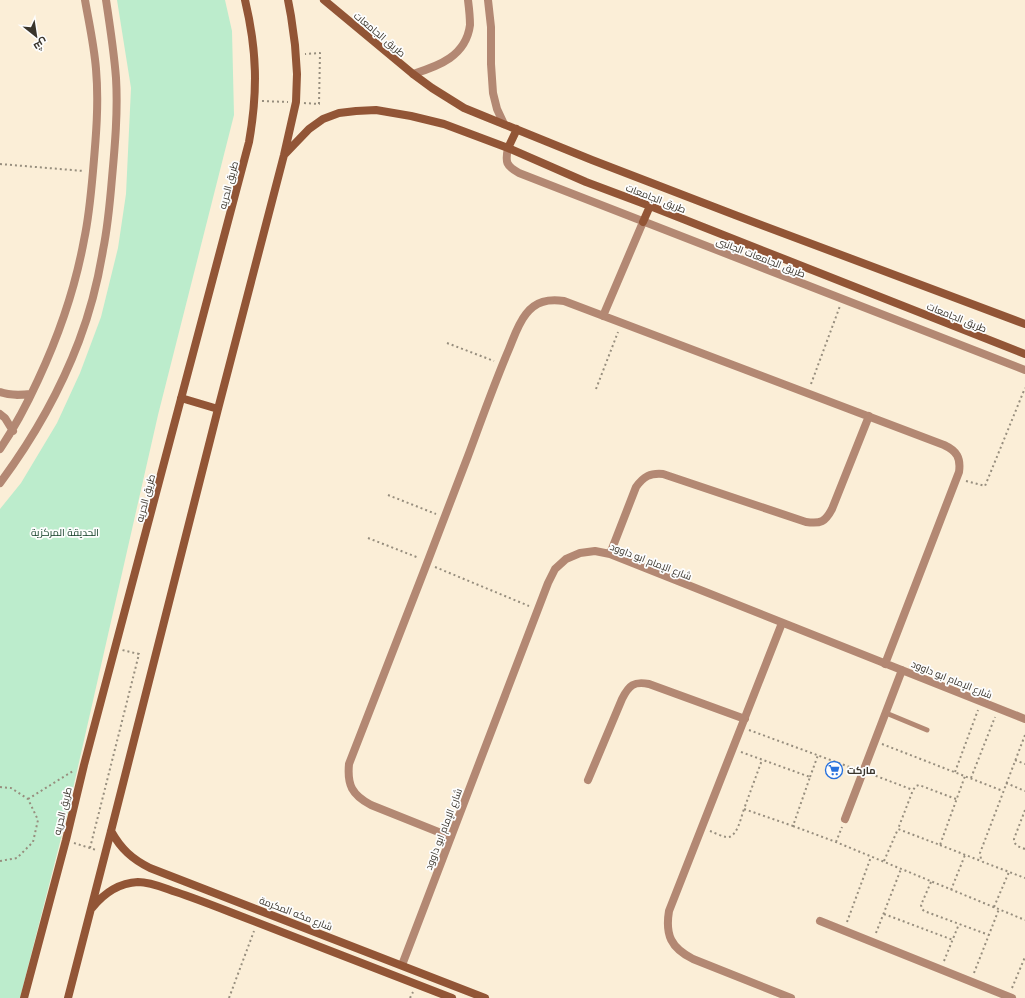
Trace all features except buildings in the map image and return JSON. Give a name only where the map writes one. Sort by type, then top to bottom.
[{"type":"main road","name":"طريق الحريه","points":[[24,998],[66,840],[84,765],[249,142],[255,101],[256,80],[251,25],[245,0]]},
{"type":"main road","points":[[68,998],[296,102],[297,74],[295,45],[288,0]]},
{"type":"main road","name":"طريق الجامعات","points":[[324,0],[413,74],[464,108],[728,213],[1025,324]]},
{"type":"main road","name":"طريق الجامعات","points":[[284,154],[309,129],[323,120],[339,113],[376,110],[444,124],[508,148],[586,182],[1025,354]]},
{"type":"main road","points":[[508,148],[517,129]]},
{"type":"main road","points":[[643,222],[650,206]]},
{"type":"main road","points":[[181,398],[218,409]]},
{"type":"main road","name":"شارع مكه المكرمة","points":[[111,831],[116,841],[123,849],[140,863],[150,868],[485,998]]},
{"type":"main road","points":[[90,910],[106,893],[116,887],[127,883],[150,883],[202,901],[452,998]]},
{"type":"main road","points":[[202,901],[206,889]]},
{"type":"street","points":[[0,449],[13,431],[32,394],[56,338],[68,305],[85,239],[97,137],[98,102],[92,34],[85,0]]},
{"type":"street","points":[[0,483],[36,429],[60,384],[79,341],[91,304],[104,250],[111,192],[116,122],[116,79],[112,37],[106,0]]},
{"type":"street","points":[[413,74],[447,60],[460,48],[470,25],[468,0]]},
{"type":"street","points":[[488,0],[491,27],[493,93],[497,109],[504,124]]},
{"type":"street","name":"طريق الجامعات الجانبى","points":[[508,148],[506,163],[514,170],[643,222],[1025,370]]},
{"type":"street","points":[[603,316],[643,222]]},
{"type":"street","points":[[451,838],[362,800],[355,793],[350,784],[348,774],[349,764],[445,518],[502,364],[525,315],[532,307],[542,302],[553,300],[564,301],[869,416],[950,448],[956,453],[960,465],[957,478],[885,664]]},
{"type":"street","points":[[0,392],[4,394],[18,395],[32,394]]},
{"type":"street","points":[[0,414],[5,418],[13,431]]},
{"type":"street","points":[[610,554],[636,487],[640,480],[655,474],[663,474],[806,522],[822,522],[829,515],[832,509],[869,416]]},
{"type":"street","name":"شارع الإمام ابو داوود","points":[[402,965],[548,583],[555,569],[566,559],[580,553],[595,551],[610,554],[1025,719]]},
{"type":"street","points":[[782,623],[669,911],[667,923],[669,934],[674,945],[683,954],[693,960],[792,998]]},
{"type":"street","points":[[845,819],[876,742],[902,670]]},
{"type":"street","points":[[588,780],[627,690],[634,685],[642,683],[649,684],[745,719]]},
{"type":"street","points":[[820,921],[1010,997]]},
{"type":"lane","points":[[886,714],[926,730]]},
{"type":"path","points":[[255,101],[296,102]]},
{"type":"path","points":[[0,164],[93,171]]},
{"type":"path","points":[[808,393],[843,299]]},
{"type":"path","points":[[596,389],[621,323]]},
{"type":"path","points":[[447,343],[502,364]]},
{"type":"path","points":[[957,478],[985,486],[1025,388]]},
{"type":"path","points":[[388,495],[445,518]]},
{"type":"path","points":[[368,538],[538,609]]},
{"type":"path","points":[[90,848],[139,654],[115,649]]},
{"type":"path","points":[[955,772],[981,701]]},
{"type":"path","points":[[971,778],[998,708]]},
{"type":"path","points":[[741,727],[913,790]]},
{"type":"path","points":[[984,862],[981,859],[980,853],[1025,735]]},
{"type":"path","points":[[876,742],[1004,791]]},
{"type":"path","points":[[733,749],[810,778]]},
{"type":"path","points":[[793,826],[818,755]]},
{"type":"path","points":[[701,828],[726,837],[734,834],[762,760]]},
{"type":"path","points":[[1015,760],[1025,764]]},
{"type":"path","points":[[28,799],[84,765]]},
{"type":"path","points":[[940,845],[964,776]]},
{"type":"path","points":[[1006,783],[1025,791]]},
{"type":"path","points":[[883,862],[916,786],[919,785],[956,799]]},
{"type":"path","points":[[0,787],[11,788],[28,799],[38,820],[33,842],[17,858],[0,861]]},
{"type":"path","points":[[744,809],[836,842],[1025,920]]},
{"type":"path","points":[[1025,810],[1014,839],[1016,845],[1025,849]]},
{"type":"path","points":[[836,842],[845,819]]},
{"type":"path","points":[[898,830],[1025,878]]},
{"type":"path","points":[[66,840],[105,853]]},
{"type":"path","points":[[952,890],[965,855]]},
{"type":"path","points":[[843,930],[871,857]]},
{"type":"path","points":[[873,942],[901,869]]},
{"type":"path","points":[[994,907],[1009,872]]},
{"type":"path","points":[[931,881],[921,905],[924,911],[988,935]]},
{"type":"path","points":[[970,982],[999,909]]},
{"type":"path","points":[[884,914],[953,940]]},
{"type":"path","points":[[228,998],[257,922]]},
{"type":"path","points":[[941,970],[960,924]]},
{"type":"path","points":[[1010,997],[1025,957]]},
{"type":"green space","name":"الحديقة المركزية","points":[[117,0],[225,0],[232,31],[234,115],[158,415],[67,815],[20,998],[0,998],[0,509],[21,483],[57,423],[80,373],[101,317],[118,248],[126,194],[131,88]]},
{"type":"place","name":"ماركت","points":[[834,770]]}]
